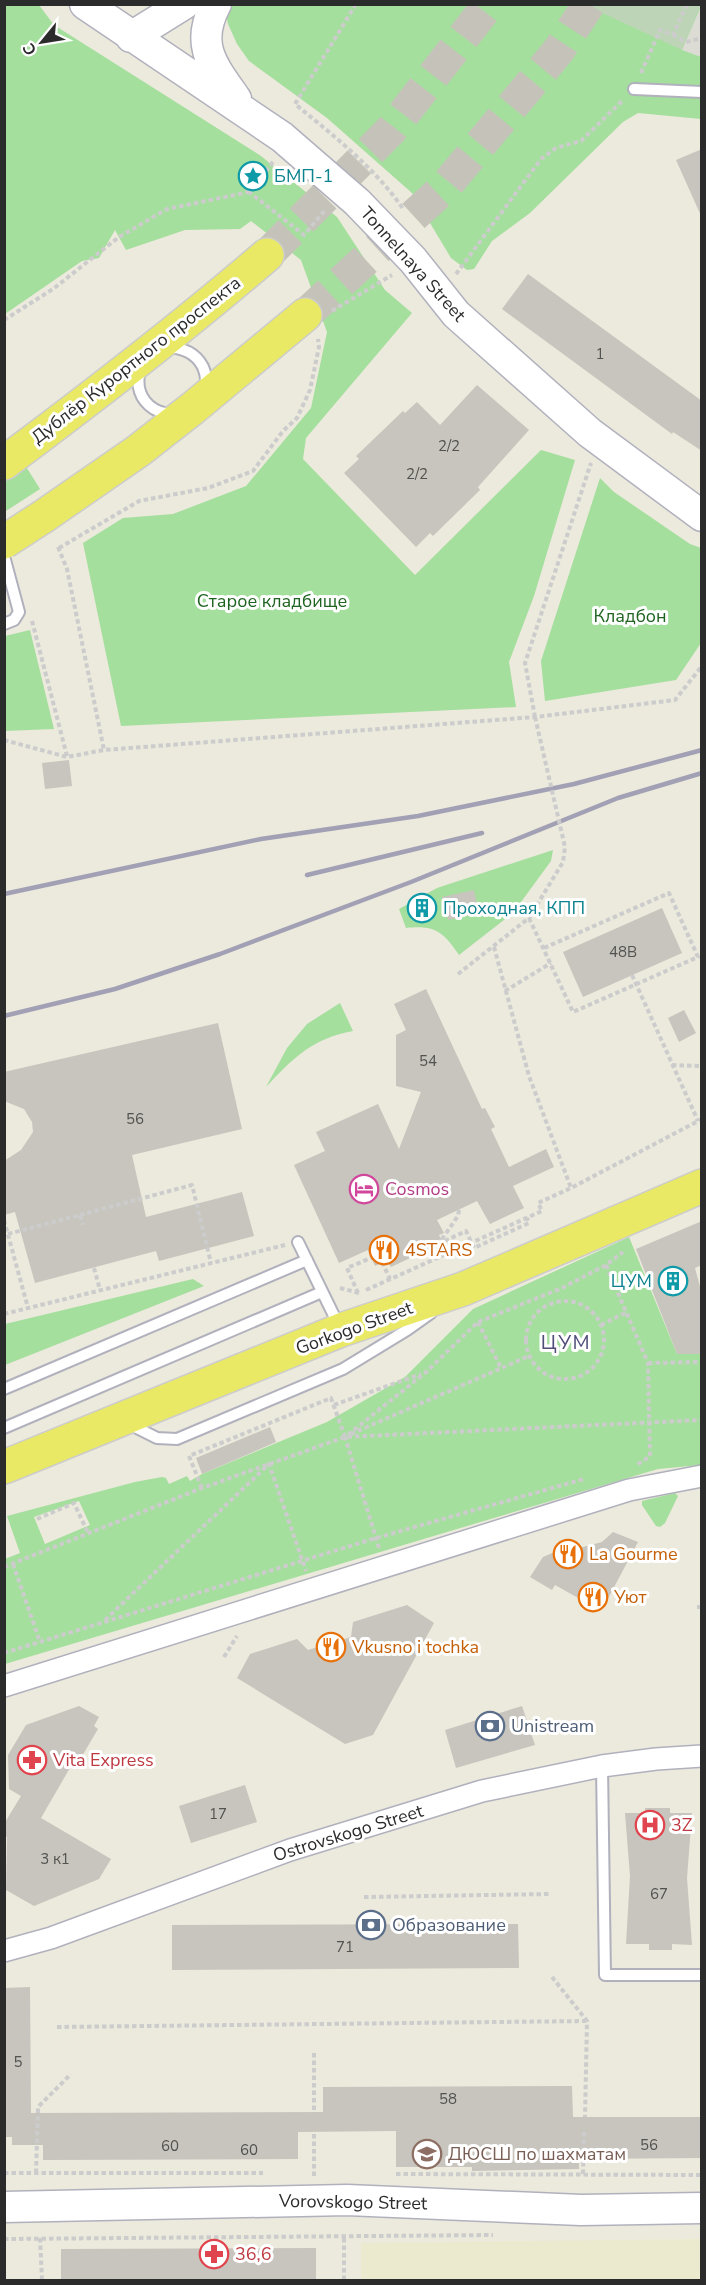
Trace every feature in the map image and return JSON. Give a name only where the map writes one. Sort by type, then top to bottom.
[{"type":"main road","name":"Дублёр Курортного проспекта","points":[[4,463],[204,309],[267,255]]},
{"type":"main road","points":[[4,542],[138,451],[193,408],[315,323]]},
{"type":"main road","name":"Gorkogo Street","points":[[4,1467],[341,1330],[464,1289],[702,1186]]},
{"type":"street","name":"Tonnelnaya Street","points":[[85,4],[123,32],[243,109],[282,137],[357,202],[412,260],[456,314],[590,433],[702,516]]},
{"type":"street","points":[[123,32],[145,4]]},
{"type":"street","points":[[123,32],[184,4]]},
{"type":"street","points":[[216,4],[207,30],[207,51],[211,62],[243,109]]},
{"type":"street","points":[[4,1686],[629,1490],[702,1476]]},
{"type":"street","name":"Ostrovskogo Street","points":[[4,1951],[51,1938],[290,1850],[482,1791],[602,1766],[656,1758],[702,1756]]},
{"type":"street","name":"Vorovskogo Street","points":[[4,2207],[314,2200],[581,2210],[702,2208]]},
{"type":"lane","points":[[634,89],[702,92]]},
{"type":"lane","points":[[177,347],[189,352],[199,361],[205,373],[206,386],[201,399],[193,408],[181,414],[167,415],[155,410],[145,401],[140,389],[139,376],[151,350],[177,347]]},
{"type":"lane","points":[[4,556],[19,612],[14,620],[4,624]]},
{"type":"lane","points":[[298,1242],[341,1330]]},
{"type":"lane","points":[[4,1389],[307,1260]]},
{"type":"lane","points":[[120,1420],[157,1438],[177,1439],[343,1369],[407,1330],[464,1289]]},
{"type":"lane","points":[[4,1428],[322,1292]]},
{"type":"lane","points":[[602,1766],[605,1975],[702,1975]]},
{"type":"path","points":[[295,104],[356,4]]},
{"type":"path","points":[[673,36],[687,4]]},
{"type":"path","points":[[440,296],[542,159],[556,148],[581,141],[634,89],[660,30],[686,42],[702,38]]},
{"type":"path","points":[[264,154],[283,169]]},
{"type":"path","points":[[4,320],[53,289],[119,237],[167,209],[249,192],[273,161]]},
{"type":"path","points":[[249,192],[304,235],[328,206]]},
{"type":"path","points":[[58,548],[139,501],[208,488],[253,471],[283,431],[297,418],[310,390],[319,347],[315,323],[398,271]]},
{"type":"path","points":[[458,974],[529,918],[563,862],[565,848],[525,663],[592,460]]},
{"type":"path","points":[[67,568],[104,750]]},
{"type":"path","points":[[30,614],[67,757]]},
{"type":"path","points":[[4,740],[67,757],[104,750],[535,717],[675,700],[702,666]]},
{"type":"path","points":[[529,918],[573,1012],[698,957],[669,893],[544,948]]},
{"type":"path","points":[[494,947],[529,1076],[571,1188]]},
{"type":"path","points":[[505,991],[551,963]]},
{"type":"path","points":[[459,1210],[459,1216],[442,1239],[446,1241],[466,1231],[474,1248],[530,1223],[527,1218],[542,1211],[538,1203],[700,1120],[672,1065],[632,975]]},
{"type":"path","points":[[672,1065],[702,1066]]},
{"type":"path","points":[[8,1234],[192,1185],[211,1263]]},
{"type":"path","points":[[80,1215],[83,1225]]},
{"type":"path","points":[[4,1220],[28,1308]]},
{"type":"path","points":[[4,1314],[298,1242]]},
{"type":"path","points":[[371,1258],[347,1268],[358,1294],[472,1243]]},
{"type":"path","points":[[382,1262],[390,1279]]},
{"type":"path","points":[[606,1265],[648,1363],[650,1456],[631,1466]]},
{"type":"path","points":[[94,1268],[100,1290]]},
{"type":"path","points":[[345,1437],[425,1373],[478,1322],[562,1288]]},
{"type":"path","points":[[565,1301],[580,1304],[592,1312],[601,1325],[604,1340],[602,1354],[593,1368],[581,1376],[566,1379],[551,1376],[538,1368],[529,1356],[526,1341],[529,1326],[537,1313],[550,1304],[565,1301]]},
{"type":"path","points":[[601,1325],[627,1312]]},
{"type":"path","points":[[478,1322],[501,1368]]},
{"type":"path","points":[[4,1567],[202,1488],[345,1437],[529,1356]]},
{"type":"path","points":[[648,1363],[702,1362]]},
{"type":"path","points":[[334,1405],[425,1373]]},
{"type":"path","points":[[202,1488],[189,1456],[331,1398],[385,1566]]},
{"type":"path","points":[[345,1437],[702,1420]]},
{"type":"path","points":[[269,1464],[312,1589]]},
{"type":"path","points":[[102,1623],[269,1464]]},
{"type":"path","points":[[4,1653],[302,1560],[587,1478]]},
{"type":"path","points":[[36,1519],[74,1503],[87,1533]]},
{"type":"path","points":[[13,1564],[40,1642]]},
{"type":"path","points":[[364,1897],[551,1894]]},
{"type":"path","points":[[552,1977],[587,2021],[585,2117]]},
{"type":"path","points":[[57,2027],[587,2021]]},
{"type":"path","points":[[314,2053],[314,2112]]},
{"type":"path","points":[[4,2173],[36,2172],[38,2107],[71,2074]]},
{"type":"path","points":[[583,2174],[584,2131]]},
{"type":"path","points":[[314,2132],[314,2200]]},
{"type":"path","points":[[4,2239],[344,2235],[344,2280]]},
{"type":"path","points":[[40,2238],[42,2280]]},
{"type":"shaded area","points":[[701,6],[701,57],[682,50]]},
{"type":"shaded area","points":[[701,2239],[701,2280],[361,2280],[361,2243]]},
{"type":"green space","points":[[226,4],[701,5],[701,119],[638,113],[623,122],[530,213],[492,241],[474,269],[467,270],[451,258],[412,193],[327,118],[249,61],[237,44],[228,24]]},
{"type":"green space","points":[[701,4],[682,50],[585,5]]},
{"type":"green space","name":"Старое кладбище","points":[[5,5],[39,5],[54,25],[261,156],[337,217],[385,290],[412,313],[306,438],[303,459],[415,575],[541,450],[575,460],[534,596],[509,662],[516,707],[121,726],[83,543],[123,518],[173,514],[246,486],[311,408],[327,332],[301,260],[251,221],[240,229],[185,230],[126,250],[115,230],[99,258],[82,261],[5,314]]},
{"type":"green space","points":[[25,465],[40,489],[6,511],[4,478]]},
{"type":"green space","name":"Кладбон","points":[[600,478],[614,492],[690,544],[701,548],[701,643],[676,680],[545,701],[541,661]]},
{"type":"green space","points":[[30,630],[54,729],[5,731],[5,636]]},
{"type":"green space","points":[[553,850],[551,861],[513,913],[459,955],[438,932],[425,928],[406,928],[399,909],[437,888]]},
{"type":"green space","points":[[340,1003],[353,1031],[315,1044],[295,1058],[266,1087],[287,1048],[307,1024]]},
{"type":"green space","points":[[629,1237],[677,1354],[701,1354],[701,1465],[658,1469],[5,1664],[5,1559],[20,1553],[7,1516],[135,1482],[162,1477],[166,1478],[169,1484],[187,1476],[190,1481],[327,1422],[405,1377],[473,1309]],"holes":[[[79,1501],[90,1525],[45,1544],[34,1517]]]},
{"type":"green space","points":[[193,1279],[204,1286],[5,1365],[5,1324]]},
{"type":"green space","points":[[675,1493],[678,1496],[665,1523],[660,1527],[656,1526],[642,1505],[642,1501]]},
{"type":"building","points":[[702,149],[702,218],[676,160]]},
{"type":"building","points":[[528,274],[702,401],[702,451],[673,432],[672,434],[502,309]]},
{"type":"building","points":[[477,385],[529,430],[478,487],[480,490],[433,536],[430,533],[416,547],[344,473],[359,459],[356,456],[403,411],[405,413],[417,402],[440,425]]},
{"type":"building","points":[[69,760],[72,786],[45,789],[42,763]]},
{"type":"building","points":[[474,890],[479,913],[448,920],[442,897]]},
{"type":"building","points":[[662,908],[682,953],[583,997],[563,952]]},
{"type":"building","points":[[426,989],[482,1109],[485,1108],[495,1127],[491,1129],[509,1167],[546,1149],[554,1167],[513,1186],[524,1208],[490,1224],[477,1201],[437,1220],[444,1233],[439,1235],[441,1239],[437,1241],[438,1245],[391,1267],[387,1260],[375,1266],[368,1250],[339,1263],[294,1165],[325,1151],[316,1132],[378,1104],[399,1149],[421,1092],[396,1086],[396,1035],[406,1030],[394,1004]]},
{"type":"building","points":[[684,1010],[696,1033],[679,1042],[668,1018]]},
{"type":"building","points":[[218,1023],[242,1129],[132,1155],[146,1217],[242,1192],[254,1236],[159,1261],[156,1251],[35,1283],[15,1212],[4,1215],[4,1161],[21,1150],[33,1132],[32,1122],[24,1109],[4,1101],[4,1072]]},
{"type":"building","name":"ЦУМ","points":[[702,1221],[702,1265],[695,1268],[702,1294],[702,1354],[677,1354],[636,1249]]},
{"type":"building","points":[[270,1427],[276,1442],[202,1474],[196,1458]]},
{"type":"building","points":[[613,1532],[638,1542],[604,1606],[599,1610],[593,1612],[587,1609],[580,1599],[555,1585],[552,1590],[530,1577],[543,1557],[559,1550],[564,1552],[602,1542]]},
{"type":"building","points":[[407,1605],[434,1623],[373,1735],[345,1744],[237,1678],[250,1654],[297,1639],[308,1650],[351,1637],[353,1622]]},
{"type":"building","points":[[79,1706],[99,1717],[94,1726],[98,1729],[75,1768],[71,1766],[41,1818],[111,1859],[99,1879],[34,1906],[6,1890],[7,1837],[4,1835],[4,1824],[21,1796],[9,1789],[8,1755],[26,1725]]},
{"type":"building","points":[[522,1706],[535,1745],[456,1768],[445,1730]]},
{"type":"building","points":[[245,1785],[257,1822],[191,1843],[179,1806]]},
{"type":"building","points":[[645,1808],[670,1808],[670,1813],[692,1813],[687,1878],[692,1945],[672,1944],[672,1950],[649,1950],[649,1944],[626,1944],[630,1876],[625,1813],[645,1813]]},
{"type":"building","points":[[518,1924],[519,1968],[172,1970],[172,1925]]},
{"type":"building","points":[[30,1987],[31,2113],[323,2112],[323,2087],[572,2086],[573,2117],[702,2117],[702,2158],[579,2159],[579,2169],[472,2171],[472,2167],[396,2167],[396,2131],[298,2132],[298,2159],[43,2160],[43,2145],[12,2145],[12,2137],[4,2137],[4,1988]]},
{"type":"building","points":[[316,2248],[316,2280],[61,2280],[61,2249]]},
{"type":"tunnel","points":[[267,255],[391,130],[489,4]]},
{"type":"tunnel","points":[[305,315],[444,188],[559,50],[589,4]]},
{"type":"railway","points":[[4,894],[261,839],[418,816],[574,784],[702,750]]},
{"type":"railway","points":[[4,1016],[115,989],[220,954],[411,882],[618,798],[702,773]]},
{"type":"railway","points":[[307,875],[482,833]]},
{"type":"place","name":"БМП-1","points":[[253,176]]},
{"type":"place","name":"Проходная, КПП","points":[[422,908]]},
{"type":"place","name":"Cosmos","points":[[364,1189]]},
{"type":"place","name":"4STARS","points":[[384,1250]]},
{"type":"place","name":"ЦУМ","points":[[673,1281]]},
{"type":"place","name":"La Gourme","points":[[568,1554]]},
{"type":"place","name":"Уют","points":[[593,1597]]},
{"type":"place","name":"Vkusno i tochka","points":[[331,1647]]},
{"type":"place","name":"Unistream","points":[[490,1726]]},
{"type":"place","name":"Vita Express","points":[[32,1760]]},
{"type":"place","name":"3Z","points":[[650,1825]]},
{"type":"place","name":"Образование","points":[[371,1925]]},
{"type":"place","name":"ДЮСШ по шахматам","points":[[427,2154]]},
{"type":"place","name":"36,6","points":[[214,2254]]},
{"type":"district","name":"ЦУМ","points":[[566,1342]]}]
